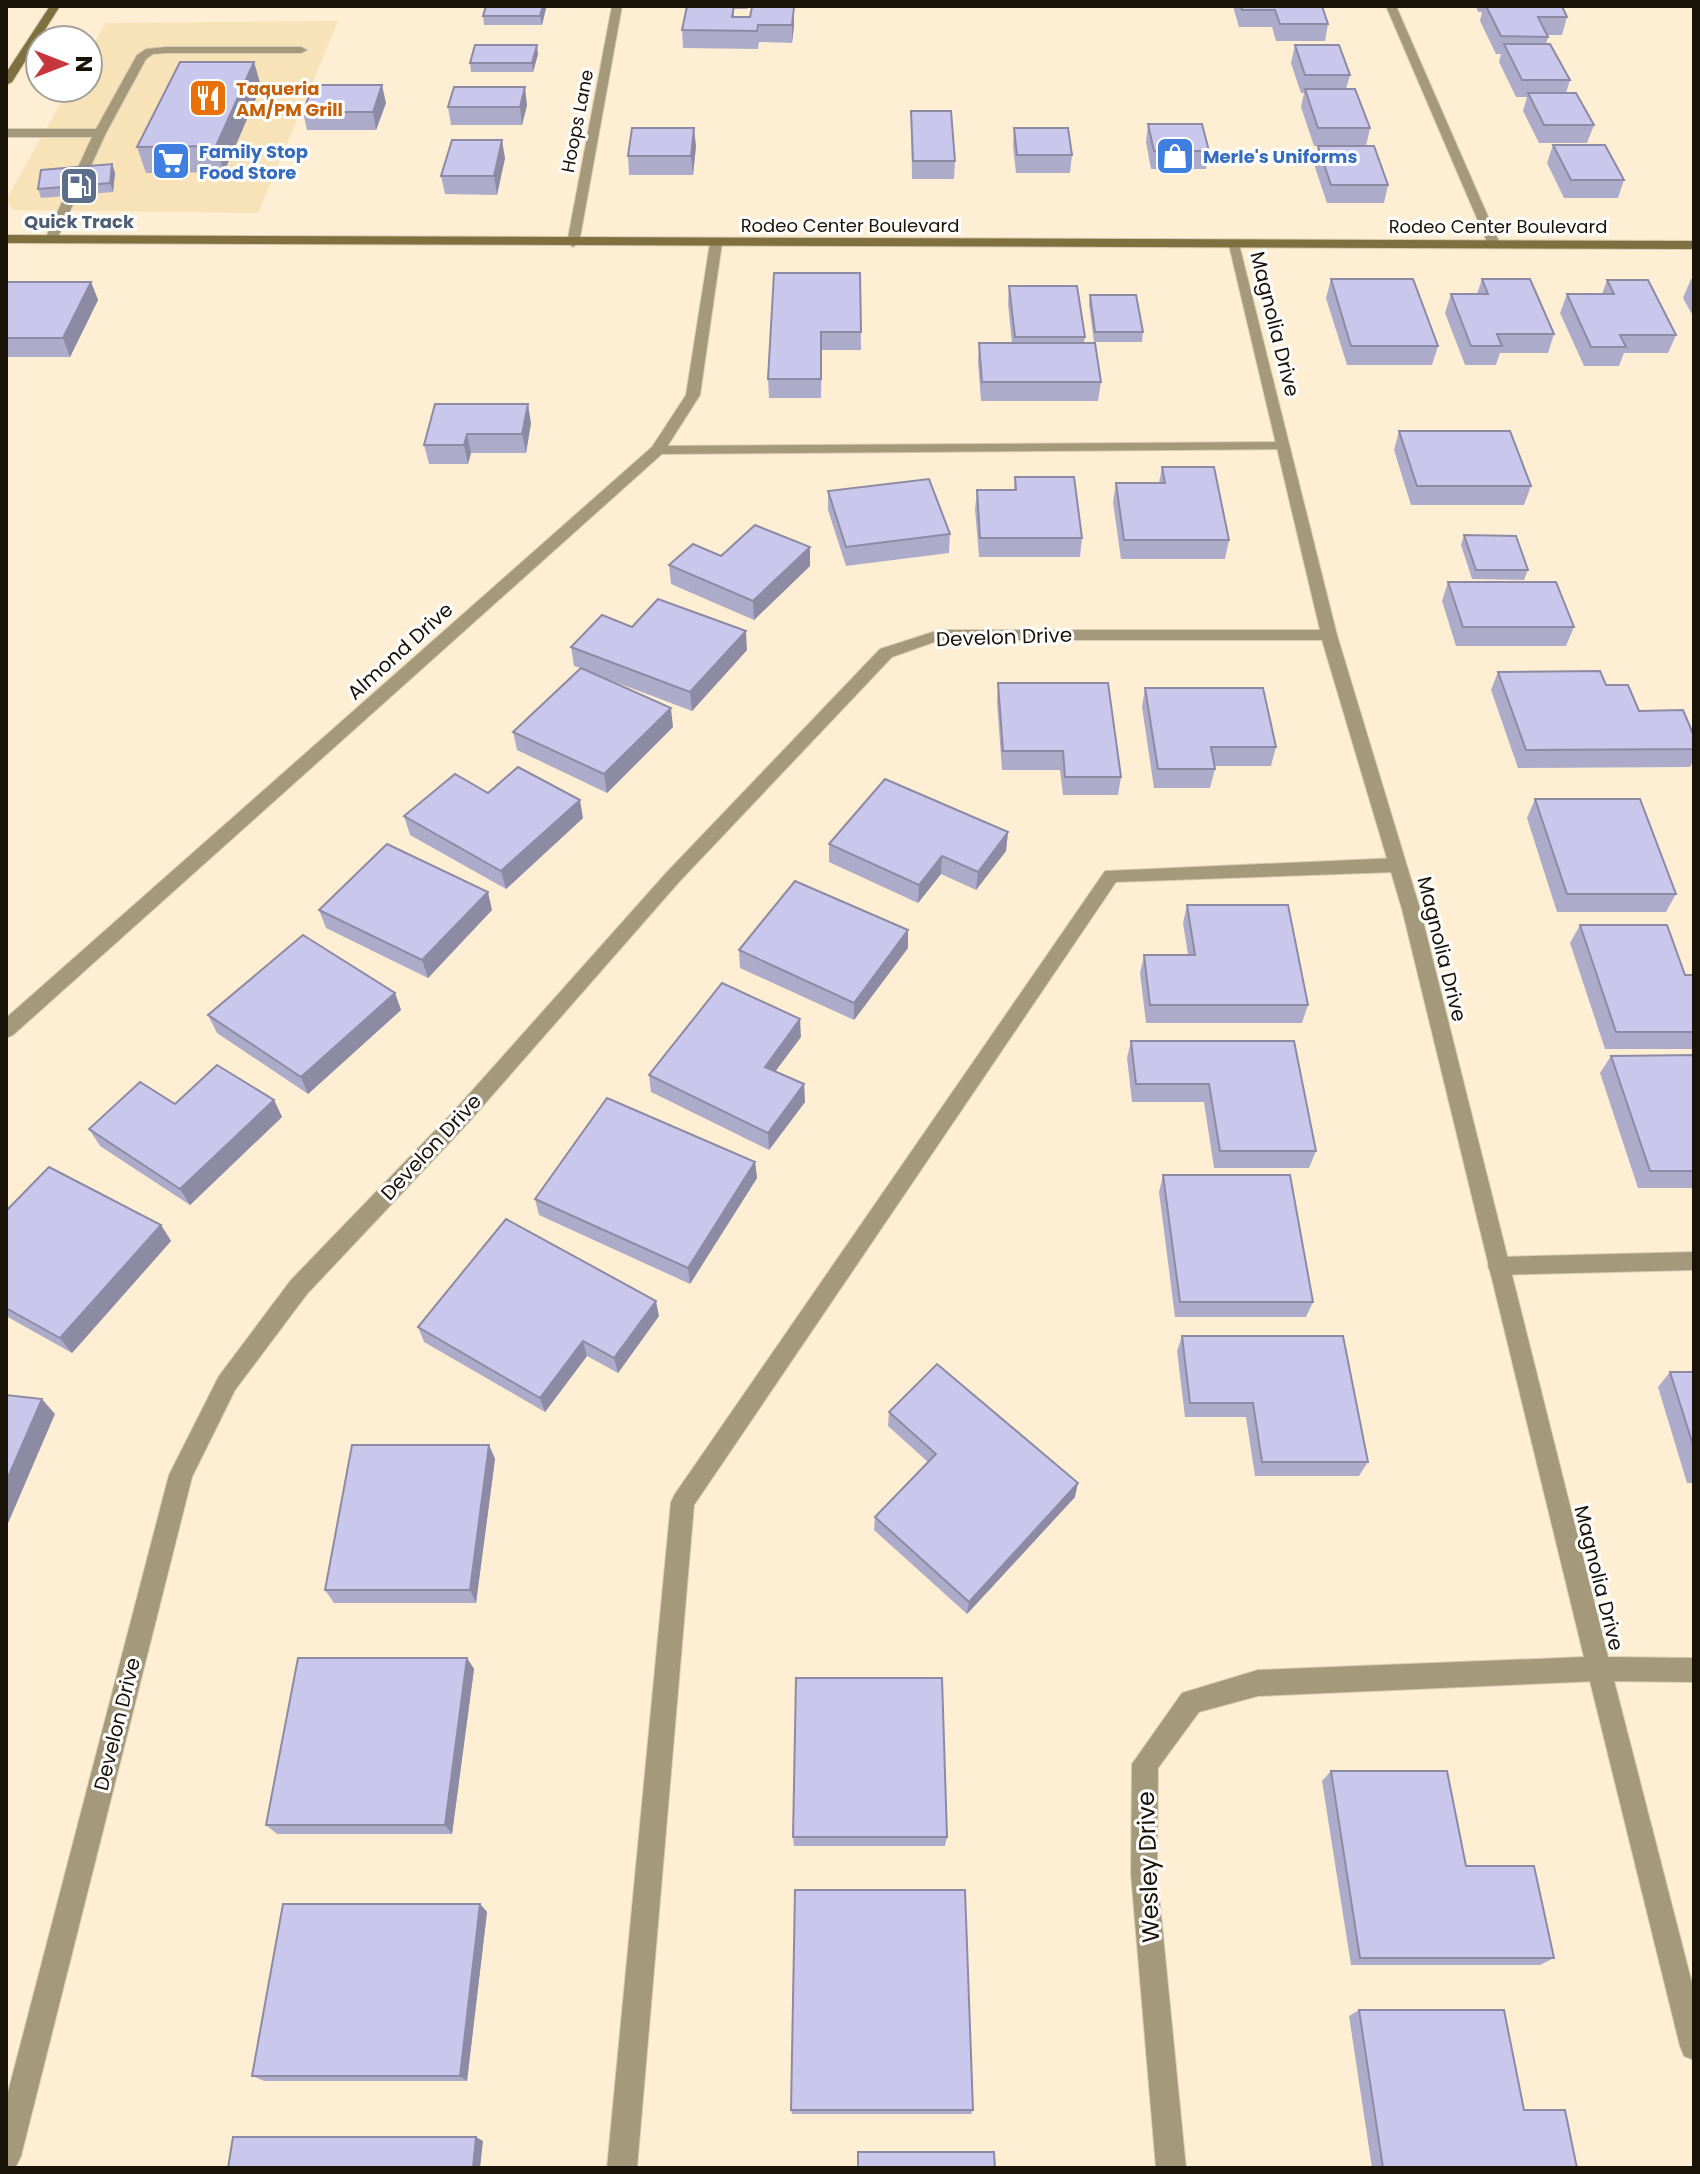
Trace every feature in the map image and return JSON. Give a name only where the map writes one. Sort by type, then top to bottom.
[{"type":"main road","points":[[6,82],[55,6]]},
{"type":"main road","name":"Rodeo Center Boulevard","points":[[6,239],[1694,245]]},
{"type":"street","name":"Hoops Lane","points":[[573,243],[617,6]]},
{"type":"street","points":[[1391,6],[1494,244]]},
{"type":"street","points":[[51,239],[100,133],[141,57],[150,51],[301,50]]},
{"type":"street","points":[[6,133],[100,133]]},
{"type":"street","name":"Almond Drive","points":[[6,1030],[658,450],[693,395],[716,243]]},
{"type":"street","name":"Magnolia Drive","points":[[1233,244],[1329,635],[1397,865],[1694,2046]]},
{"type":"street","points":[[658,450],[1283,446]]},
{"type":"street","name":"Develon Drive","points":[[6,2156],[181,1475],[227,1383],[299,1287],[461,1117],[673,877],[886,653],[939,635],[1329,635]]},
{"type":"street","points":[[622,2168],[683,1502],[1111,876],[1397,865]]},
{"type":"street","points":[[1499,1266],[1694,1261]]},
{"type":"street","name":"Wesley Drive","points":[[1171,2168],[1144,1874],[1145,1764],[1191,1702],[1258,1683],[1599,1669],[1694,1670]]},
{"type":"shaded area","points":[[338,21],[258,213],[13,210],[6,200],[60,104],[104,104],[106,23]]},
{"type":"building","points":[[486,6],[543,6],[540,16],[483,16]]},
{"type":"building","points":[[687,6],[734,6],[732,17],[750,17],[752,7],[794,7],[792,25],[758,25],[757,31],[682,30]]},
{"type":"building","points":[[1241,6],[1322,6],[1328,24],[1280,24],[1275,10],[1242,10]]},
{"type":"building","points":[[1486,6],[1562,6],[1567,17],[1538,17],[1548,37],[1501,36]]},
{"type":"building","points":[[1504,44],[1550,44],[1570,80],[1522,80]]},
{"type":"building","points":[[475,45],[537,45],[532,63],[470,63]]},
{"type":"building","points":[[1295,45],[1339,45],[1350,75],[1305,75]]},
{"type":"building","points":[[180,62],[254,62],[216,146],[137,147]]},
{"type":"building","points":[[313,85],[382,85],[373,112],[303,112]]},
{"type":"building","points":[[454,87],[525,87],[520,107],[448,107]]},
{"type":"building","points":[[1305,89],[1355,89],[1370,128],[1318,128]]},
{"type":"building","points":[[1528,93],[1576,93],[1594,125],[1544,125]]},
{"type":"building","points":[[911,111],[951,111],[955,161],[913,161]]},
{"type":"building","points":[[1148,124],[1202,124],[1209,151],[1154,151]]},
{"type":"building","points":[[632,128],[694,128],[691,156],[628,156]]},
{"type":"building","points":[[1014,128],[1068,128],[1072,155],[1017,155]]},
{"type":"building","points":[[452,140],[502,140],[494,176],[441,176]]},
{"type":"building","points":[[1553,145],[1605,145],[1624,180],[1571,180]]},
{"type":"building","points":[[1318,146],[1374,146],[1388,185],[1331,185]]},
{"type":"building","points":[[112,164],[110,183],[38,189],[41,170]]},
{"type":"building","points":[[774,273],[860,273],[861,332],[821,332],[821,379],[768,379]]},
{"type":"building","points":[[1331,279],[1413,279],[1438,346],[1351,346]]},
{"type":"building","points":[[1482,279],[1530,279],[1554,334],[1497,334],[1502,346],[1471,346],[1451,294],[1488,294]]},
{"type":"building","points":[[1607,280],[1648,280],[1676,335],[1620,335],[1626,347],[1591,347],[1567,294],[1614,294]]},
{"type":"building","points":[[6,282],[91,282],[63,338],[6,338]]},
{"type":"building","points":[[1009,286],[1077,286],[1085,337],[1015,337]]},
{"type":"building","points":[[1090,295],[1136,295],[1143,332],[1095,332]]},
{"type":"building","points":[[979,343],[1095,343],[1101,382],[982,382]]},
{"type":"building","points":[[435,404],[528,404],[522,434],[467,434],[464,445],[424,445]]},
{"type":"building","points":[[1399,431],[1510,431],[1531,486],[1417,486]]},
{"type":"building","points":[[1162,467],[1214,467],[1229,540],[1124,540],[1116,483],[1165,483]]},
{"type":"building","points":[[1015,477],[1074,477],[1082,538],[980,538],[977,490],[1016,490]]},
{"type":"building","points":[[929,479],[950,534],[846,547],[828,491]]},
{"type":"building","points":[[755,525],[810,547],[753,601],[669,565],[693,544],[721,556]]},
{"type":"building","points":[[1464,535],[1516,536],[1528,570],[1476,570]]},
{"type":"building","points":[[1448,582],[1556,582],[1574,627],[1463,627]]},
{"type":"building","points":[[658,599],[746,631],[690,692],[571,647],[602,615],[632,627]]},
{"type":"building","points":[[581,668],[671,708],[604,774],[513,732]]},
{"type":"building","points":[[1600,671],[1606,685],[1628,685],[1639,711],[1683,710],[1694,736],[1694,749],[1526,750],[1498,672]]},
{"type":"building","points":[[998,683],[1108,683],[1121,777],[1065,777],[1063,751],[1003,751]]},
{"type":"building","points":[[1145,688],[1263,688],[1276,747],[1211,747],[1215,769],[1158,769]]},
{"type":"building","points":[[518,767],[580,800],[501,871],[404,816],[455,774],[488,793]]},
{"type":"building","points":[[885,779],[1008,832],[978,872],[942,856],[919,885],[829,844]]},
{"type":"building","points":[[1535,799],[1640,799],[1676,894],[1567,894]]},
{"type":"building","points":[[387,844],[488,892],[422,960],[319,910]]},
{"type":"building","points":[[795,881],[908,930],[854,1003],[739,950]]},
{"type":"building","points":[[1187,905],[1288,905],[1308,1005],[1150,1005],[1144,955],[1195,955]]},
{"type":"building","points":[[1580,925],[1667,925],[1685,975],[1694,975],[1694,1032],[1616,1032]]},
{"type":"building","points":[[303,935],[395,993],[301,1077],[208,1015]]},
{"type":"building","points":[[722,983],[800,1019],[765,1067],[804,1084],[768,1133],[649,1075]]},
{"type":"building","points":[[1131,1041],[1294,1041],[1316,1151],[1220,1151],[1209,1084],[1136,1084]]},
{"type":"building","points":[[1694,1055],[1694,1171],[1650,1171],[1611,1056]]},
{"type":"building","points":[[217,1065],[274,1100],[180,1189],[89,1129],[140,1082],[175,1104]]},
{"type":"building","points":[[607,1098],[755,1162],[688,1268],[535,1199]]},
{"type":"building","points":[[49,1167],[161,1225],[60,1338],[6,1308],[6,1211]]},
{"type":"building","points":[[1163,1175],[1290,1175],[1313,1302],[1180,1302]]},
{"type":"building","points":[[506,1219],[656,1301],[614,1358],[583,1341],[540,1398],[418,1327]]},
{"type":"building","points":[[1182,1336],[1343,1336],[1368,1462],[1262,1462],[1253,1403],[1190,1403]]},
{"type":"building","points":[[937,1364],[1078,1483],[969,1602],[875,1517],[936,1454],[889,1412]]},
{"type":"building","points":[[1670,1372],[1694,1372],[1694,1448]]},
{"type":"building","points":[[6,1395],[42,1399],[6,1482]]},
{"type":"building","points":[[352,1445],[489,1445],[470,1590],[325,1590]]},
{"type":"building","points":[[298,1658],[467,1658],[445,1825],[266,1825]]},
{"type":"building","points":[[796,1678],[942,1678],[947,1837],[793,1837]]},
{"type":"building","points":[[1331,1771],[1447,1771],[1466,1866],[1534,1866],[1554,1958],[1360,1958]]},
{"type":"building","points":[[795,1890],[965,1890],[973,2110],[791,2110]]},
{"type":"building","points":[[283,1904],[480,1904],[460,2076],[252,2076]]},
{"type":"building","points":[[1359,2010],[1504,2010],[1524,2110],[1565,2110],[1577,2168],[1383,2168]]},
{"type":"building","points":[[233,2137],[476,2137],[473,2168],[228,2168]]},
{"type":"building","points":[[858,2152],[994,2152],[995,2168],[858,2168]]},
{"type":"place","name":"Taqueria AM/PM Grill","points":[[208,98]]},
{"type":"place","name":"Merle's Uniforms","points":[[1175,156]]},
{"type":"place","name":"Family Stop Food Store","points":[[171,161]]},
{"type":"place","name":"Quick Track","points":[[79,186]]}]
